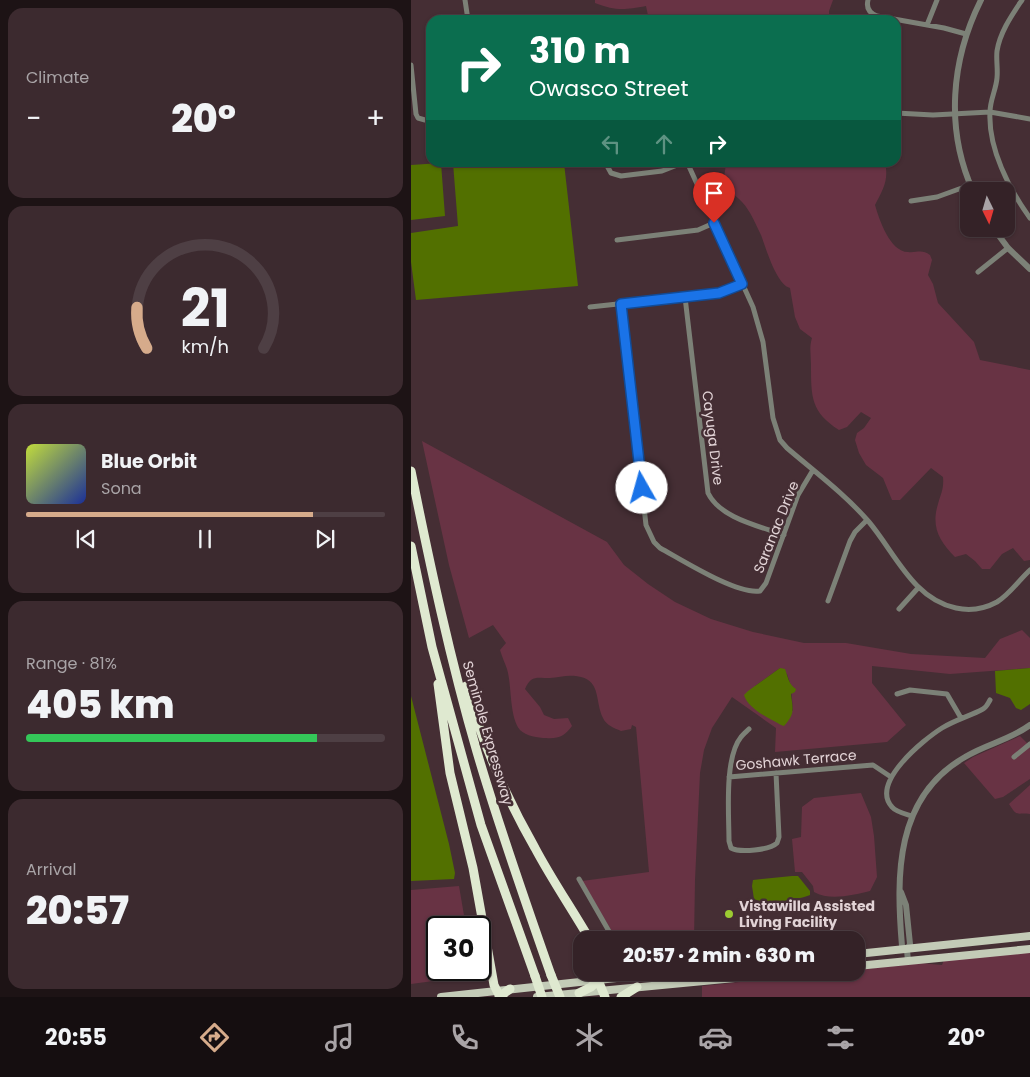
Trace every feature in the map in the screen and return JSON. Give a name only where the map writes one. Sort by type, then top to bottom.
[{"type":"highway","name":"Seminole Expressway","points":[[411,471],[436,593],[477,751],[517,879],[560,997]]},
{"type":"highway","points":[[424,537],[430,550],[450,629],[473,707],[493,761],[521,820],[538,848],[580,931]]},
{"type":"highway","points":[[411,546],[432,647],[450,773],[473,868],[499,995],[510,989]]},
{"type":"highway","points":[[432,647],[481,825],[542,997]]},
{"type":"highway","points":[[565,900],[584,931]]},
{"type":"highway","points":[[579,993],[591,987],[594,981]]},
{"type":"highway","points":[[599,981],[604,994]]},
{"type":"highway","points":[[621,997],[637,987]]},
{"type":"main road","points":[[865,953],[1030,936]]},
{"type":"main road","points":[[865,965],[1030,949]]},
{"type":"main road","points":[[510,989],[573,980]]},
{"type":"main road","points":[[537,997],[579,993],[604,994],[637,987],[704,981]]},
{"type":"main road","points":[[441,997],[499,995]]},
{"type":"street","points":[[465,0],[467,15]]},
{"type":"street","points":[[868,0],[867,7],[869,11],[875,15]]},
{"type":"street","points":[[927,25],[937,0]]},
{"type":"street","points":[[969,182],[960,154],[955,114],[956,80],[966,34],[981,0]]},
{"type":"street","points":[[1022,0],[1004,28],[998,47],[997,78],[990,112],[992,134],[999,160],[1013,194],[1030,218]]},
{"type":"street","points":[[901,20],[966,34]]},
{"type":"street","points":[[411,65],[416,114],[418,118],[426,120]]},
{"type":"street","points":[[901,113],[933,115],[990,112],[1030,118]]},
{"type":"street","points":[[608,167],[611,173],[621,176],[662,171],[673,167]]},
{"type":"street","points":[[688,167],[753,307],[763,342],[776,432],[787,448],[852,504],[867,520],[918,588],[940,603],[964,610],[975,610],[997,602],[1030,570]]},
{"type":"street","points":[[911,201],[960,191]]},
{"type":"street","points":[[617,240],[698,230],[714,223]]},
{"type":"street","points":[[1000,238],[1007,248],[1030,269]]},
{"type":"street","points":[[978,272],[1007,248]]},
{"type":"street","points":[[590,307],[719,293],[742,284]]},
{"type":"street","name":"Cayuga Drive","points":[[685,297],[708,493],[715,504],[728,513],[784,535]]},
{"type":"street","name":"Saranac Drive","points":[[621,304],[646,525],[653,542],[660,548],[712,577],[741,588],[755,592],[760,591],[766,583],[801,487],[813,470]]},
{"type":"street","points":[[828,601],[850,541],[855,532],[867,520]]},
{"type":"street","points":[[899,609],[918,588]]},
{"type":"street","points":[[897,694],[910,690],[947,694],[961,718]]},
{"type":"street","points":[[912,816],[893,809],[887,800],[886,790],[891,777],[923,741],[961,718],[985,708],[990,700]]},
{"type":"street","points":[[908,961],[907,950],[910,944],[906,904],[901,892],[901,856],[912,816],[931,785],[949,768],[971,754],[1018,734],[1030,725]]},
{"type":"street","points":[[749,729],[740,738],[733,755],[729,777],[729,841],[731,848],[737,851],[769,848],[777,843],[779,837],[776,773]]},
{"type":"street","points":[[1014,757],[1030,744]]},
{"type":"street","name":"Goshawk Terrace","points":[[729,777],[873,765],[891,777]]},
{"type":"street","points":[[579,879],[609,931]]},
{"type":"shaded area","points":[[595,0],[833,0],[829,15],[648,15],[646,6],[615,9],[595,3]]},
{"type":"shaded area","points":[[426,164],[426,167],[441,167],[445,216],[411,220],[411,165]]},
{"type":"shaded area","points":[[453,167],[564,167],[578,286],[416,300],[411,262],[411,233],[458,226]]},
{"type":"shaded area","points":[[725,167],[886,167],[886,180],[875,205],[886,234],[896,247],[902,251],[922,252],[930,255],[932,260],[928,275],[933,284],[938,303],[974,342],[980,360],[1030,370],[1030,560],[1024,561],[1013,548],[1002,554],[990,569],[982,569],[966,554],[955,557],[941,539],[936,527],[936,512],[943,488],[943,477],[931,468],[900,500],[892,500],[883,478],[866,465],[859,453],[855,440],[857,433],[864,428],[871,418],[861,412],[847,427],[839,430],[823,417],[812,395],[810,352],[812,338],[800,329],[795,317],[790,288],[780,280],[750,213],[726,185],[724,177]]},
{"type":"shaded area","points":[[422,441],[607,542],[624,565],[648,584],[675,602],[711,619],[753,632],[804,643],[846,643],[911,654],[985,658],[1000,639],[1022,630],[1030,638],[1030,668],[950,674],[872,666],[872,683],[906,725],[887,742],[775,752],[776,728],[732,697],[712,728],[704,750],[700,773],[694,931],[612,931],[582,881],[649,872],[636,727],[632,725],[631,729],[621,731],[608,724],[603,718],[595,688],[592,683],[581,677],[535,678],[529,681],[525,689],[544,715],[554,719],[568,718],[572,726],[558,737],[539,738],[525,734],[516,724],[512,709],[509,676],[500,650],[506,643],[493,625],[469,638],[449,565]],"holes":[[[780,668],[787,674],[791,686],[793,711],[755,686]]]},
{"type":"shaded area","points":[[780,668],[785,669],[790,682],[796,689],[791,694],[792,715],[784,726],[754,709],[744,695]]},
{"type":"shaded area","points":[[1030,668],[1030,704],[1021,710],[1016,708],[1010,698],[996,693],[995,671]]},
{"type":"shaded area","points":[[411,696],[449,844],[455,873],[454,879],[411,881]]},
{"type":"shaded area","points":[[1020,736],[1030,746],[1030,779],[1003,797],[995,799],[964,763]]},
{"type":"shaded area","points":[[1030,785],[1030,814],[1018,814],[1009,804]]},
{"type":"shaded area","points":[[861,793],[871,817],[877,877],[870,891],[834,897],[820,895],[814,892],[813,886],[802,872],[795,872],[792,839],[801,837],[802,807],[814,798]]},
{"type":"shaded area","points":[[798,876],[810,891],[810,895],[782,901],[766,902],[754,899],[753,880]]},
{"type":"shaded area","points":[[459,886],[464,916],[426,916],[426,981],[434,981],[411,984],[411,890]]},
{"type":"shaded area","points":[[1030,952],[1030,997],[702,997],[702,986],[750,981],[865,981],[865,969],[920,963],[942,965],[944,960]]},
{"type":"place","name":"Vistawilla Assisted Living Facility","points":[[729,914]]},
{"type":"route","points":[[642,488],[621,304],[719,293],[742,284],[714,223]]}]
